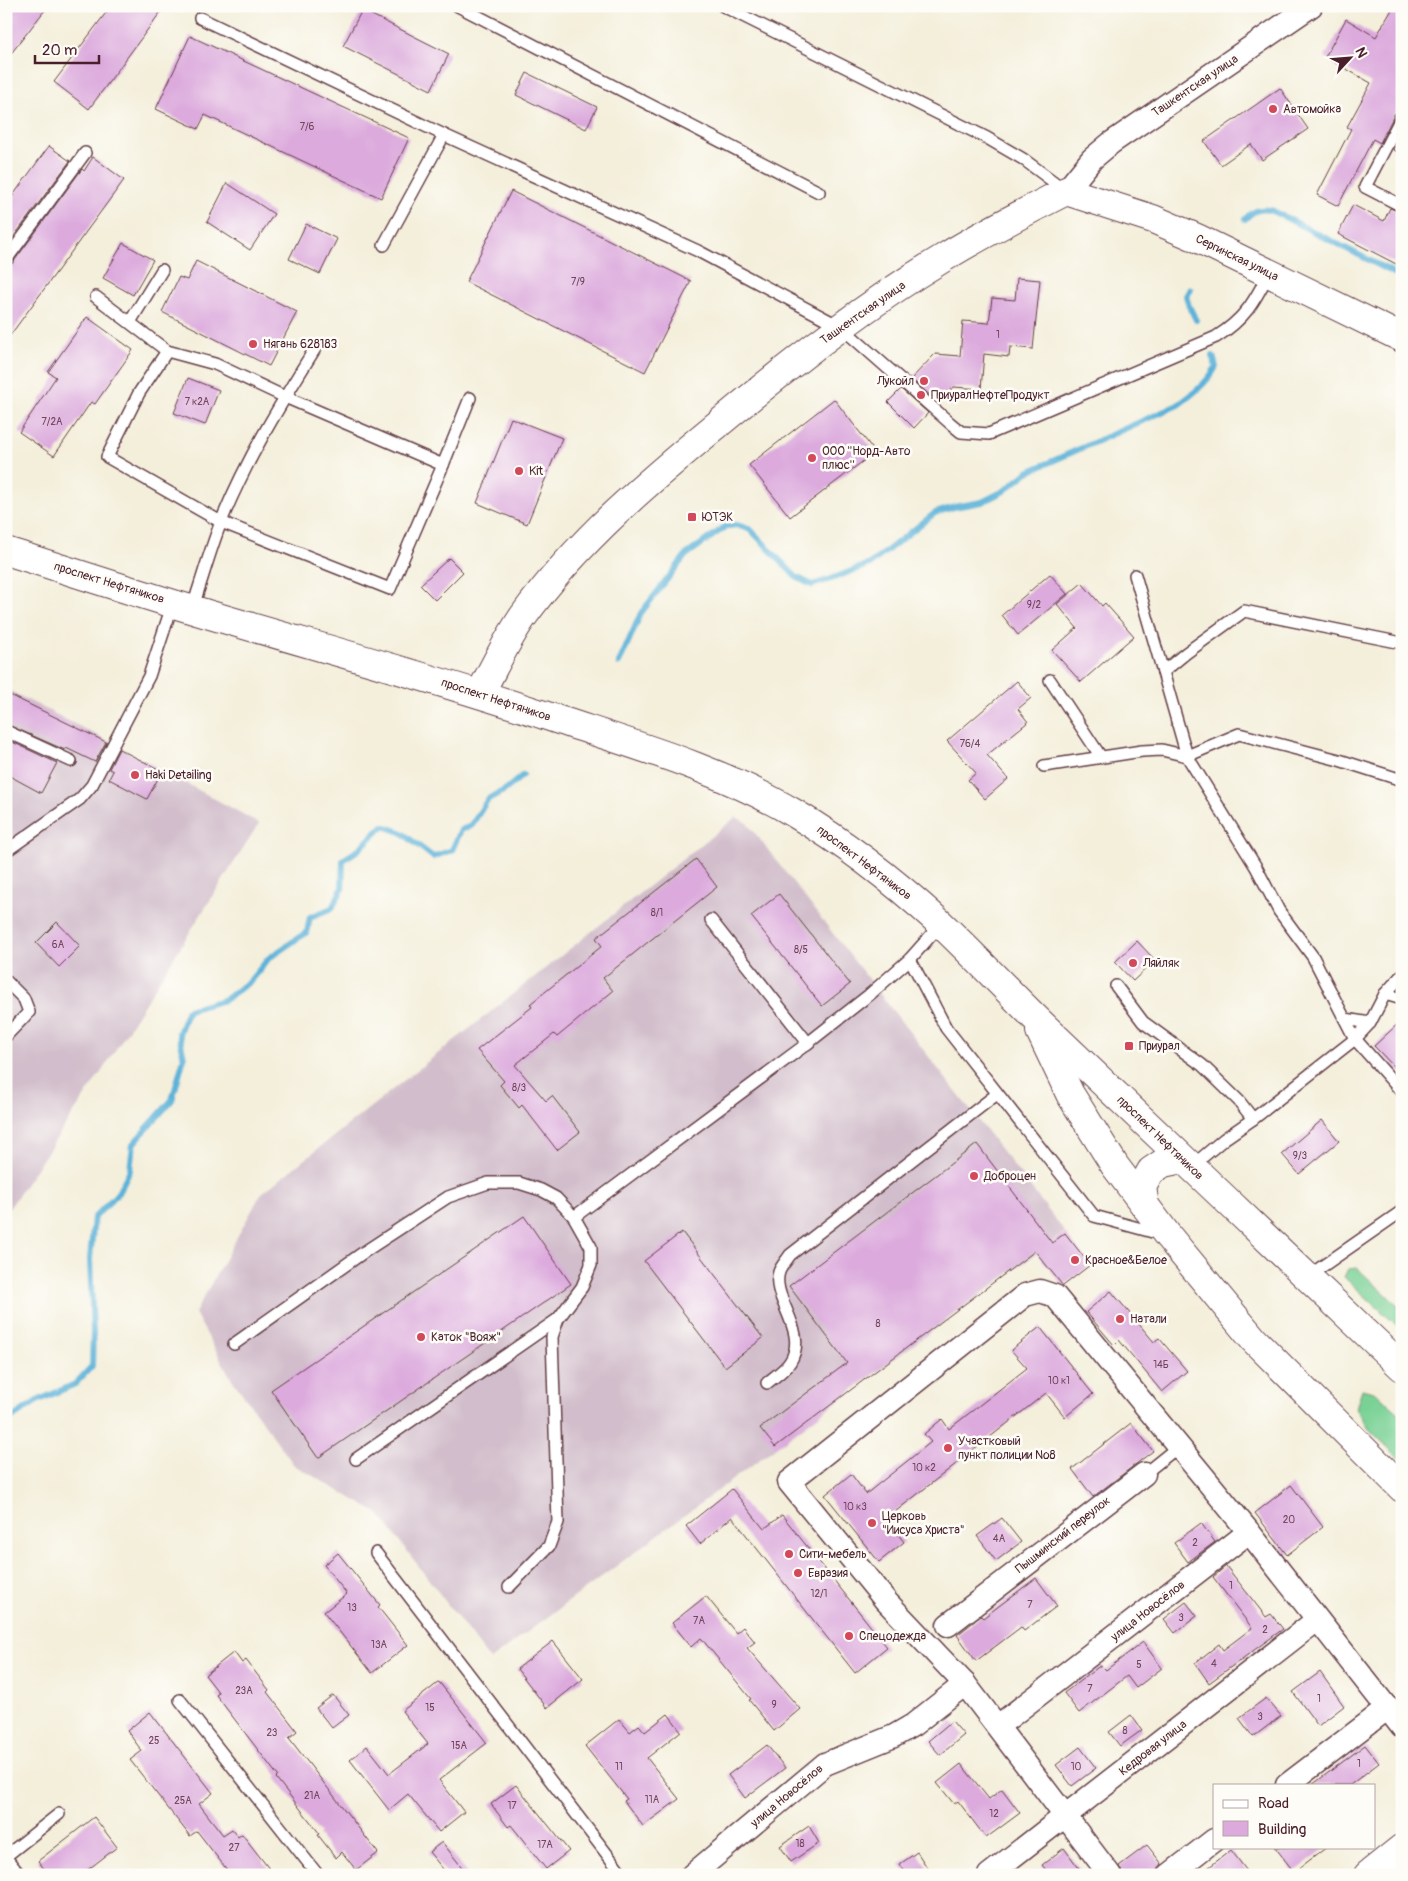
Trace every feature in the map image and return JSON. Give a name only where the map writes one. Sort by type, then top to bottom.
[{"type":"main road","name":"Сергинская улица","points":[[1066,191],[1153,219],[1198,238],[1402,338]]},
{"type":"main road","name":"Ташкентская улица","points":[[480,694],[503,649],[522,619],[562,568],[648,482],[778,374],[841,328],[944,257],[984,233],[1066,191]]},
{"type":"main road","name":"проспект Нефтяников","points":[[6,551],[183,606],[480,694],[680,760],[726,779],[790,810],[836,839],[898,887],[940,924],[1186,1163],[1402,1367]]},
{"type":"main road","points":[[1033,1016],[1070,1094],[1115,1166],[1168,1236],[1254,1340],[1402,1488]]},
{"type":"main road","points":[[1145,1206],[1142,1186],[1151,1171],[1163,1163],[1186,1163]]},
{"type":"main road","points":[[1368,1875],[1402,1848]]},
{"type":"street","name":"Ташкентская улица","points":[[1066,191],[1092,159],[1111,144],[1282,28],[1311,6]]},
{"type":"street","points":[[1110,1875],[965,1684],[886,1601],[790,1482],[1025,1295],[1040,1291],[1055,1296],[1249,1532],[1402,1727]]},
{"type":"street","name":"Пышминский переулок","points":[[948,1625],[1144,1474]]},
{"type":"street","name":"улица Новосёлов","points":[[998,1726],[1249,1532]]},
{"type":"street","name":"Кедровая улица","points":[[989,1875],[1317,1620]]},
{"type":"street","name":"улица Новосёлов","points":[[692,1875],[825,1764],[894,1736],[913,1725],[965,1684]]},
{"type":"street","points":[[1288,1784],[1388,1708]]},
{"type":"street","points":[[1169,1875],[1213,1841]]},
{"type":"lane","points":[[458,6],[820,192]]},
{"type":"lane","points":[[723,6],[987,138],[1023,159],[1066,191]]},
{"type":"lane","points":[[200,18],[444,135],[698,251],[841,328],[961,432],[989,434],[1216,337],[1231,328],[1244,316],[1254,303],[1269,273]]},
{"type":"lane","points":[[1402,116],[1365,186],[1402,206]]},
{"type":"lane","points":[[384,245],[444,135]]},
{"type":"lane","points":[[6,260],[85,153]]},
{"type":"lane","points":[[130,322],[162,270]]},
{"type":"lane","points":[[96,297],[167,351],[215,364],[285,397],[443,465]]},
{"type":"lane","points":[[6,852],[80,799],[92,785],[183,606],[246,466],[316,346]]},
{"type":"lane","points":[[167,351],[139,393],[107,457],[221,522],[390,589],[470,398]]},
{"type":"lane","points":[[1134,575],[1187,756],[1256,868],[1279,911],[1313,958],[1355,1039],[1402,1092]]},
{"type":"lane","points":[[1163,672],[1244,610],[1402,643]]},
{"type":"lane","points":[[1050,680],[1101,758]]},
{"type":"lane","points":[[6,731],[71,761]]},
{"type":"lane","points":[[1044,766],[1162,750],[1187,756],[1239,734],[1339,760],[1402,780]]},
{"type":"lane","points":[[711,920],[808,1043]]},
{"type":"lane","points":[[574,1217],[808,1043],[869,995],[910,959],[940,924]]},
{"type":"lane","points":[[910,959],[946,1028],[1094,1216],[1168,1236]]},
{"type":"lane","points":[[1186,1163],[1253,1119],[1355,1039],[1370,1023],[1385,994],[1402,975]]},
{"type":"lane","points":[[6,982],[24,998],[29,1012],[6,1036]]},
{"type":"lane","points":[[1116,986],[1144,1022],[1202,1065],[1239,1101],[1253,1119]]},
{"type":"lane","points":[[1385,994],[1402,999]]},
{"type":"lane","points":[[1345,1019],[1370,1023]]},
{"type":"lane","points":[[766,1382],[790,1363],[795,1352],[796,1337],[778,1284],[779,1272],[790,1255],[997,1094]]},
{"type":"lane","points":[[234,1344],[364,1252],[448,1197],[488,1183],[520,1183],[541,1190],[556,1198],[574,1217],[591,1247],[591,1265],[582,1287],[558,1319],[356,1459]]},
{"type":"lane","points":[[1307,1277],[1402,1211]]},
{"type":"lane","points":[[509,1587],[549,1546],[558,1522],[552,1337],[558,1319]]},
{"type":"lane","name":"Пышминский переулок","points":[[1144,1474],[1179,1446]]},
{"type":"lane","points":[[376,1554],[623,1875]]},
{"type":"lane","points":[[180,1700],[318,1875]]},
{"type":"lane","points":[[20,1875],[6,1857],[59,1814]]},
{"type":"shaded area","points":[[6,689],[114,744],[259,823],[100,1074],[6,1213]]},
{"type":"shaded area","points":[[736,817],[747,823],[1065,1232],[490,1660],[379,1514],[294,1465],[231,1378],[195,1313],[261,1194]]},
{"type":"green space","points":[[1357,1268],[1402,1309],[1402,1330],[1344,1277],[1348,1269]]},
{"type":"green space","points":[[1362,1389],[1377,1393],[1402,1416],[1402,1461],[1369,1429],[1356,1408]]},
{"type":"building","points":[[6,6],[48,6],[6,60]]},
{"type":"building","points":[[111,6],[165,6],[89,109],[54,82]]},
{"type":"building","points":[[1394,6],[1402,6],[1402,109],[1395,113],[1380,143],[1373,139],[1338,206],[1317,195],[1351,129],[1347,127],[1371,83],[1325,57],[1346,19],[1376,37]]},
{"type":"building","points":[[362,10],[449,54],[431,90],[343,46]]},
{"type":"building","points":[[190,36],[409,138],[381,198],[205,115],[198,129],[156,109]]},
{"type":"building","points":[[527,73],[597,107],[586,129],[516,95]]},
{"type":"building","name":"Автомойка","points":[[1280,88],[1308,129],[1262,160],[1251,144],[1221,165],[1204,141]]},
{"type":"building","points":[[1402,133],[1402,154],[1393,150]]},
{"type":"building","points":[[49,146],[70,161],[6,247],[6,205]]},
{"type":"building","points":[[93,157],[124,180],[6,341],[6,267],[12,264],[82,169],[84,171]]},
{"type":"building","points":[[227,183],[274,214],[250,250],[207,222]]},
{"type":"building","points":[[511,191],[691,281],[645,372],[466,282]]},
{"type":"building","points":[[1353,205],[1384,221],[1390,208],[1402,213],[1402,267],[1338,234]]},
{"type":"building","points":[[306,224],[337,239],[320,274],[289,259]]},
{"type":"building","points":[[123,243],[153,260],[133,295],[103,278]]},
{"type":"building","points":[[196,261],[297,312],[269,366],[162,312],[179,277],[187,280]]},
{"type":"building","points":[[1017,278],[1040,280],[1033,349],[1010,347],[1009,357],[984,354],[981,389],[954,387],[938,402],[911,379],[935,354],[960,356],[963,321],[989,323],[992,298],[1015,300]]},
{"type":"building","points":[[87,317],[133,350],[95,404],[91,402],[54,456],[19,432],[56,377],[48,372]]},
{"type":"building","points":[[188,378],[219,390],[205,425],[174,413]]},
{"type":"building","points":[[901,389],[928,413],[914,428],[888,402]]},
{"type":"building","name":"ООО ''Норд-Авто плюс''","points":[[834,399],[875,452],[790,517],[749,465]]},
{"type":"building","name":"Kit","points":[[511,418],[562,438],[527,524],[477,503]]},
{"type":"building","points":[[449,558],[463,572],[435,600],[420,585]]},
{"type":"building","points":[[1050,574],[1067,594],[1018,635],[1002,615]]},
{"type":"building","points":[[1082,583],[1102,606],[1105,603],[1134,636],[1081,682],[1052,650],[1077,628],[1057,604]]},
{"type":"building","points":[[1017,681],[1031,698],[1018,709],[1028,722],[987,755],[1008,779],[985,799],[968,780],[976,773],[947,741]]},
{"type":"building","points":[[6,693],[106,742],[95,762],[6,724]]},
{"type":"building","points":[[6,739],[57,763],[41,793],[6,774]]},
{"type":"building","name":"Haki Detailing","points":[[119,749],[162,771],[147,799],[109,779],[113,771],[109,769]]},
{"type":"building","points":[[696,859],[717,887],[603,978],[613,991],[557,1037],[554,1034],[515,1065],[546,1101],[552,1096],[580,1132],[557,1150],[522,1105],[519,1108],[500,1085],[504,1081],[477,1050],[532,1007],[530,1004],[602,946],[596,938]]},
{"type":"building","points":[[779,894],[850,984],[822,1006],[751,916]]},
{"type":"building","points":[[57,922],[80,946],[59,967],[36,943]]},
{"type":"building","points":[[1137,941],[1155,960],[1133,981],[1115,962]]},
{"type":"building","points":[[1402,1020],[1402,1075],[1374,1046]]},
{"type":"building","points":[[1322,1120],[1339,1141],[1299,1174],[1282,1154]]},
{"type":"building","points":[[977,1144],[1052,1243],[1065,1233],[1090,1265],[1063,1286],[1035,1251],[775,1447],[760,1428],[847,1363],[789,1286]]},
{"type":"building","name":"Каток \"Вояж\"","points":[[524,1216],[571,1284],[318,1458],[271,1390]]},
{"type":"building","points":[[682,1232],[763,1338],[725,1367],[644,1261]]},
{"type":"building","points":[[1111,1291],[1154,1342],[1159,1338],[1187,1371],[1162,1392],[1119,1340],[1114,1345],[1086,1312]]},
{"type":"building","points":[[1040,1327],[1093,1394],[1065,1417],[1046,1393],[886,1519],[904,1542],[879,1562],[825,1495],[851,1474],[866,1494],[931,1442],[924,1434],[942,1419],[949,1429],[1027,1368],[1011,1350]]},
{"type":"building","points":[[1131,1423],[1153,1451],[1093,1497],[1072,1469]]},
{"type":"building","points":[[1291,1485],[1323,1527],[1287,1555],[1255,1513]]},
{"type":"building","points":[[732,1489],[764,1529],[782,1515],[887,1647],[855,1673],[732,1517],[700,1544],[686,1526]]},
{"type":"building","points":[[1002,1518],[1021,1542],[996,1561],[977,1536]]},
{"type":"building","points":[[1201,1523],[1215,1542],[1188,1562],[1174,1543]]},
{"type":"building","points":[[338,1553],[380,1605],[378,1607],[408,1645],[372,1673],[324,1612],[347,1594],[324,1565]]},
{"type":"building","points":[[1226,1566],[1266,1617],[1271,1614],[1283,1629],[1209,1683],[1195,1663],[1219,1644],[1223,1650],[1252,1628],[1213,1577]]},
{"type":"building","points":[[1036,1578],[1057,1606],[1024,1631],[1021,1627],[976,1661],[957,1635]]},
{"type":"building","points":[[706,1596],[736,1633],[743,1627],[755,1642],[747,1648],[800,1709],[774,1731],[749,1700],[751,1699],[701,1638],[691,1647],[672,1623]]},
{"type":"building","points":[[1186,1602],[1197,1616],[1175,1633],[1164,1619]]},
{"type":"building","points":[[553,1641],[583,1679],[547,1708],[517,1669]]},
{"type":"building","points":[[1143,1642],[1162,1668],[1136,1688],[1127,1676],[1079,1713],[1064,1693],[1101,1665],[1106,1670]]},
{"type":"building","points":[[234,1652],[242,1663],[246,1660],[269,1690],[267,1692],[297,1731],[289,1738],[378,1853],[356,1870],[342,1852],[336,1858],[318,1835],[320,1834],[276,1778],[278,1776],[216,1695],[219,1693],[205,1675]]},
{"type":"building","points":[[1320,1672],[1344,1706],[1318,1726],[1293,1692]]},
{"type":"building","points":[[439,1682],[487,1743],[439,1780],[464,1812],[439,1832],[408,1794],[389,1810],[350,1760],[367,1746],[389,1774],[428,1744],[402,1711]]},
{"type":"building","points":[[333,1695],[349,1715],[332,1728],[316,1708]]},
{"type":"building","points":[[1266,1698],[1281,1716],[1253,1737],[1239,1718]]},
{"type":"building","points":[[150,1712],[213,1793],[199,1804],[223,1835],[232,1829],[238,1837],[242,1834],[274,1875],[231,1875],[197,1831],[190,1836],[130,1760],[142,1751],[127,1731]]},
{"type":"building","points":[[668,1714],[681,1731],[647,1758],[679,1799],[643,1826],[624,1801],[627,1799],[585,1746],[619,1719],[630,1732],[639,1725],[645,1732]]},
{"type":"building","points":[[1131,1715],[1142,1730],[1120,1746],[1109,1732]]},
{"type":"building","points":[[952,1721],[964,1735],[940,1755],[928,1741]]},
{"type":"building","points":[[767,1745],[785,1768],[745,1798],[728,1775]]},
{"type":"building","points":[[1365,1745],[1379,1763],[1351,1784],[1313,1784]]},
{"type":"building","points":[[1080,1747],[1096,1768],[1072,1786],[1056,1765]]},
{"type":"building","points":[[961,1764],[989,1799],[1002,1789],[1020,1813],[986,1838],[958,1801],[954,1804],[937,1783]]},
{"type":"building","points":[[516,1785],[569,1851],[546,1869],[511,1825],[508,1827],[491,1804]]},
{"type":"building","points":[[94,1817],[117,1847],[81,1875],[49,1875],[38,1861]]},
{"type":"building","points":[[809,1826],[819,1843],[791,1862],[780,1846]]},
{"type":"building","points":[[442,1842],[468,1875],[448,1875],[429,1852]]},
{"type":"building","points":[[1147,1845],[1162,1864],[1156,1874],[1123,1875],[1119,1866]]},
{"type":"building","points":[[1064,1848],[1084,1875],[1050,1875],[1042,1865]]},
{"type":"building","points":[[1276,1848],[1326,1848],[1294,1872]]},
{"type":"building","points":[[1231,1850],[1250,1875],[1199,1875]]},
{"type":"building","points":[[917,1852],[932,1875],[907,1875],[900,1864]]},
{"type":"waterway","points":[[1245,219],[1256,211],[1263,209],[1271,210],[1402,277]]},
{"type":"waterway","points":[[1190,289],[1186,296],[1196,320]]},
{"type":"waterway","points":[[619,663],[641,613],[686,555],[725,527],[736,525],[750,529],[796,577],[812,585],[831,579],[870,564],[935,513],[954,507],[982,502],[1004,491],[1028,472],[1178,405],[1199,388],[1212,373],[1216,367],[1213,356]]},
{"type":"waterway","points":[[6,1422],[37,1401],[75,1384],[92,1366],[93,1333],[90,1259],[94,1218],[118,1193],[130,1170],[133,1144],[172,1100],[184,1058],[179,1033],[188,1010],[224,1000],[249,982],[269,958],[307,932],[310,917],[332,908],[342,889],[343,860],[358,850],[383,826],[401,832],[433,857],[452,850],[461,830],[471,826],[488,799],[505,790],[523,775]]},
{"type":"place","name":"Автомойка","points":[[1273,109]]},
{"type":"place","name":"Нягань 628183","points":[[253,344]]},
{"type":"place","name":"Лукойл","points":[[924,381]]},
{"type":"place","name":"ПриуралНефтеПродукт","points":[[921,395]]},
{"type":"place","name":"ООО ''Норд-Авто плюс''","points":[[812,458]]},
{"type":"place","name":"Kit","points":[[519,471]]},
{"type":"place","name":"ЮТЭК","points":[[692,517]]},
{"type":"place","name":"Haki Detailing","points":[[135,775]]},
{"type":"place","name":"Ляйляк","points":[[1133,963]]},
{"type":"place","name":"Приурал","points":[[1129,1046]]},
{"type":"place","name":"Доброцен","points":[[974,1176]]},
{"type":"place","name":"Красное&Белое","points":[[1075,1260]]},
{"type":"place","name":"Натали","points":[[1120,1319]]},
{"type":"place","name":"Каток \"Вояж\"","points":[[421,1337]]},
{"type":"place","name":"Участковый пункт полиции №8","points":[[948,1448]]},
{"type":"place","name":"Церковь \"Иисуса Христа\"","points":[[872,1523]]},
{"type":"place","name":"Сити-мебель","points":[[789,1554]]},
{"type":"place","name":"Евразия","points":[[798,1573]]},
{"type":"place","name":"Спецодежда","points":[[849,1636]]}]
